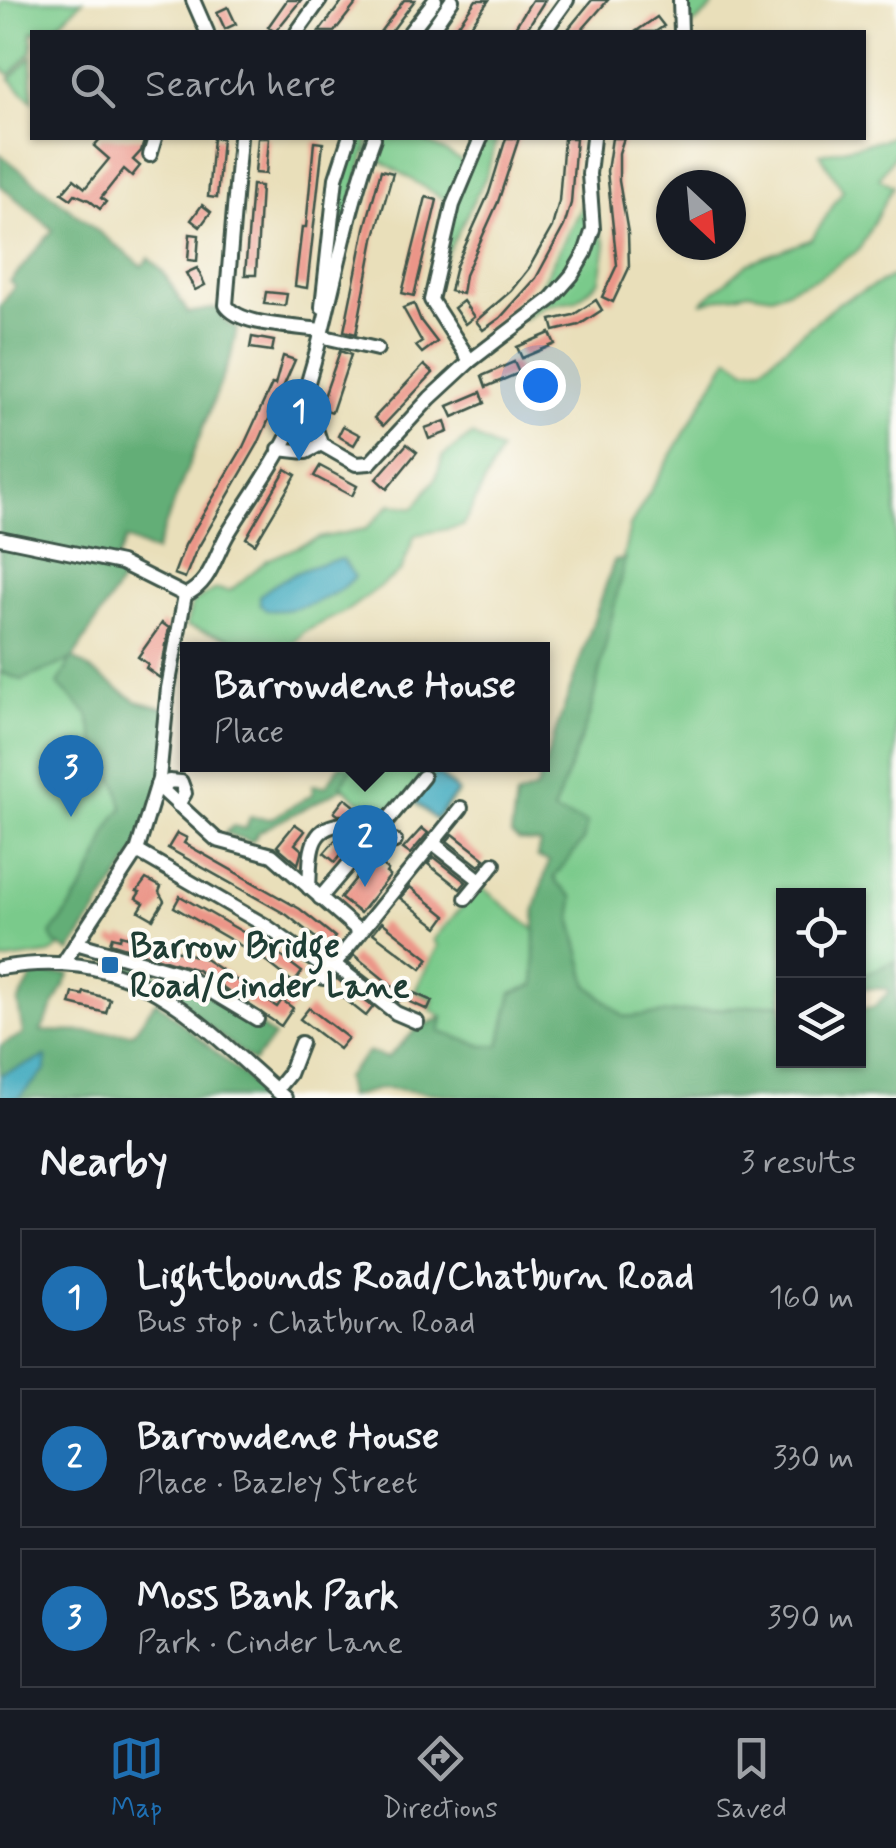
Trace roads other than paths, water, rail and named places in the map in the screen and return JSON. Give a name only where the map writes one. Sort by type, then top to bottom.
[{"type":"street","points":[[193,0],[207,30]]},
{"type":"street","points":[[298,30],[320,0]]},
{"type":"street","points":[[412,30],[434,0]]},
{"type":"street","points":[[431,30],[452,0]]},
{"type":"street","points":[[545,30],[567,0]]},
{"type":"street","points":[[680,0],[681,30]]},
{"type":"street","points":[[150,154],[154,140]]},
{"type":"street","points":[[240,140],[226,304],[231,313],[377,349]]},
{"type":"street","points":[[320,333],[336,178],[348,140]]},
{"type":"street","points":[[184,596],[199,589],[207,577],[223,542],[298,414],[359,177],[373,140]]},
{"type":"street","points":[[470,361],[431,300],[454,205],[480,140]]},
{"type":"street","points":[[298,414],[316,429],[321,444],[356,464],[370,463],[470,361],[551,299],[585,253],[592,229],[588,174],[593,140]]},
{"type":"street","points":[[278,449],[306,452],[321,444]]},
{"type":"street","points":[[0,538],[121,563],[184,596]]},
{"type":"street","points":[[134,556],[136,571]]},
{"type":"street","points":[[64,962],[137,852],[160,787],[168,688],[184,596]]},
{"type":"street","points":[[315,893],[365,848],[423,777]]},
{"type":"street","points":[[160,787],[217,840],[272,855],[360,932]]},
{"type":"street","points":[[328,971],[461,808]]},
{"type":"street","points":[[315,893],[314,840],[326,827],[348,824]]},
{"type":"street","points":[[365,848],[395,841]]},
{"type":"street","points":[[433,843],[480,880]]},
{"type":"street","points":[[137,852],[266,926],[328,971],[417,1022]]},
{"type":"street","points":[[466,898],[494,864]]},
{"type":"street","points":[[76,943],[182,974],[257,1020]]},
{"type":"street","points":[[0,968],[64,962],[118,974],[159,993],[280,1094],[301,1043]]},
{"type":"water","points":[[342,559],[355,577],[325,598],[302,607],[278,610],[266,610],[260,604],[260,595],[289,576]]},
{"type":"water","points":[[437,774],[457,792],[435,819],[414,800]]},
{"type":"water","points":[[46,1057],[46,1070],[18,1098],[0,1098],[0,1075]]},
{"type":"place","name":"Lightbounds Road/Chatburn Road","points":[[299,461]]},
{"type":"place","name":"Moss Bank Park","points":[[71,817]]},
{"type":"place","name":"Barrowdene House","points":[[365,887]]},
{"type":"place","name":"Barrow Bridge Road/Cinder Lane","points":[[110,965]]}]
